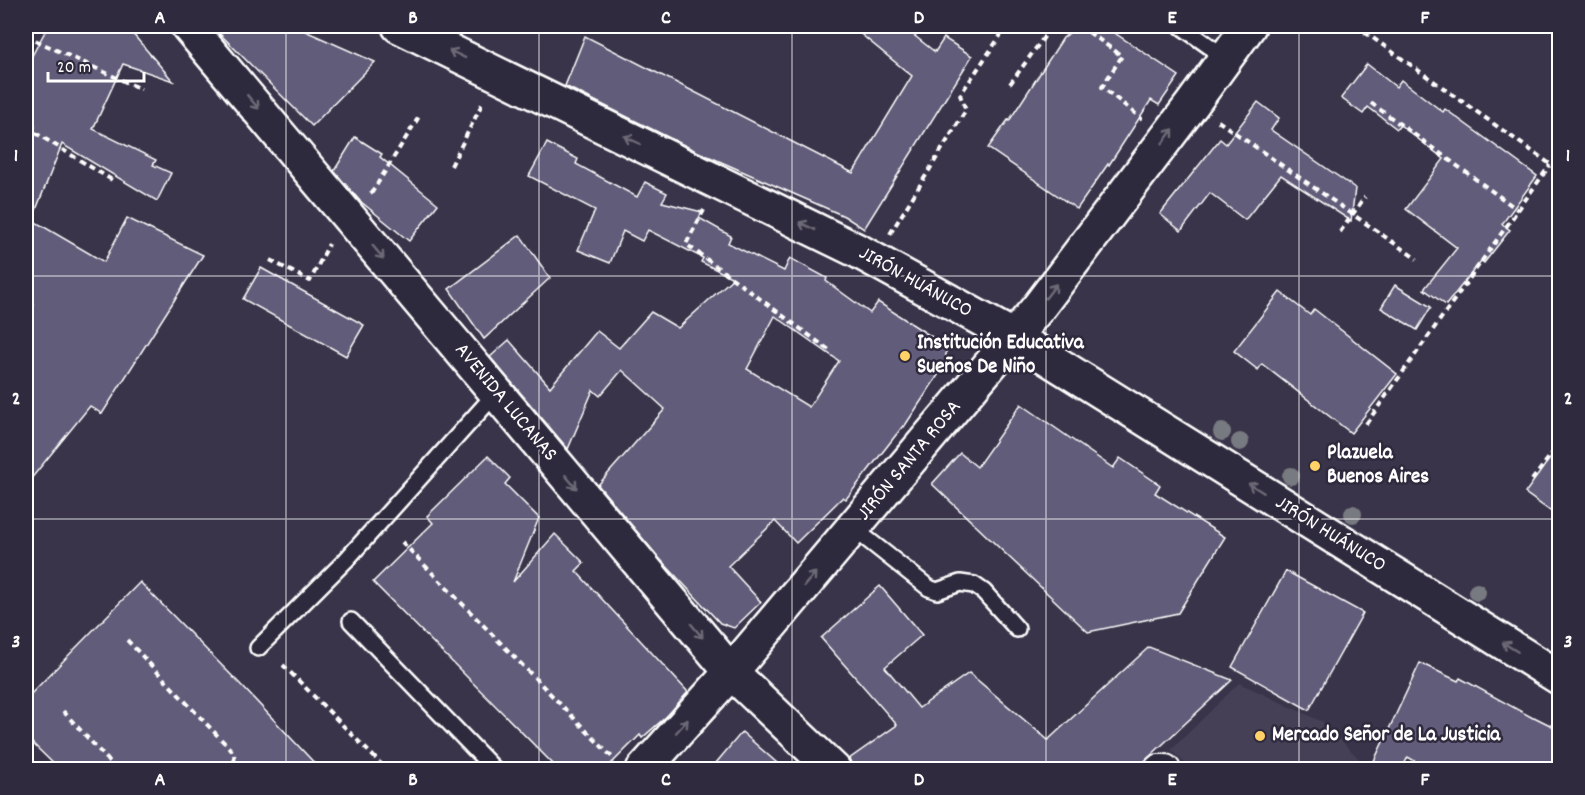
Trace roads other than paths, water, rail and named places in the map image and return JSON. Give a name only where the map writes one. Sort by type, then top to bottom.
[{"type":"street","name":"AVENIDA LUCANAS","points":[[188,26],[731,672],[834,770]]},
{"type":"street","name":"JIRÓN HUÁNUCO","points":[[399,26],[874,260],[1014,337],[1560,678]]},
{"type":"street","name":"JIRÓN SANTA ROSA","points":[[630,765],[731,672],[1014,337],[1059,281],[1249,26]]},
{"type":"street","points":[[1160,770],[1165,770]]},
{"type":"lane","points":[[1181,26],[1226,58]]},
{"type":"lane","points":[[258,648],[346,560],[496,393]]},
{"type":"lane","points":[[853,528],[928,588],[937,591],[960,583],[974,585],[984,592],[1017,629]]},
{"type":"lane","points":[[351,621],[495,770]]},
{"type":"place","name":"Institución Educativa Sueños De Niño","points":[[905,356]]},
{"type":"place","name":"Plazuela Buenos Aires","points":[[1315,466]]},
{"type":"place","name":"Mercado Señor de La Justicia","points":[[1260,736]]}]
